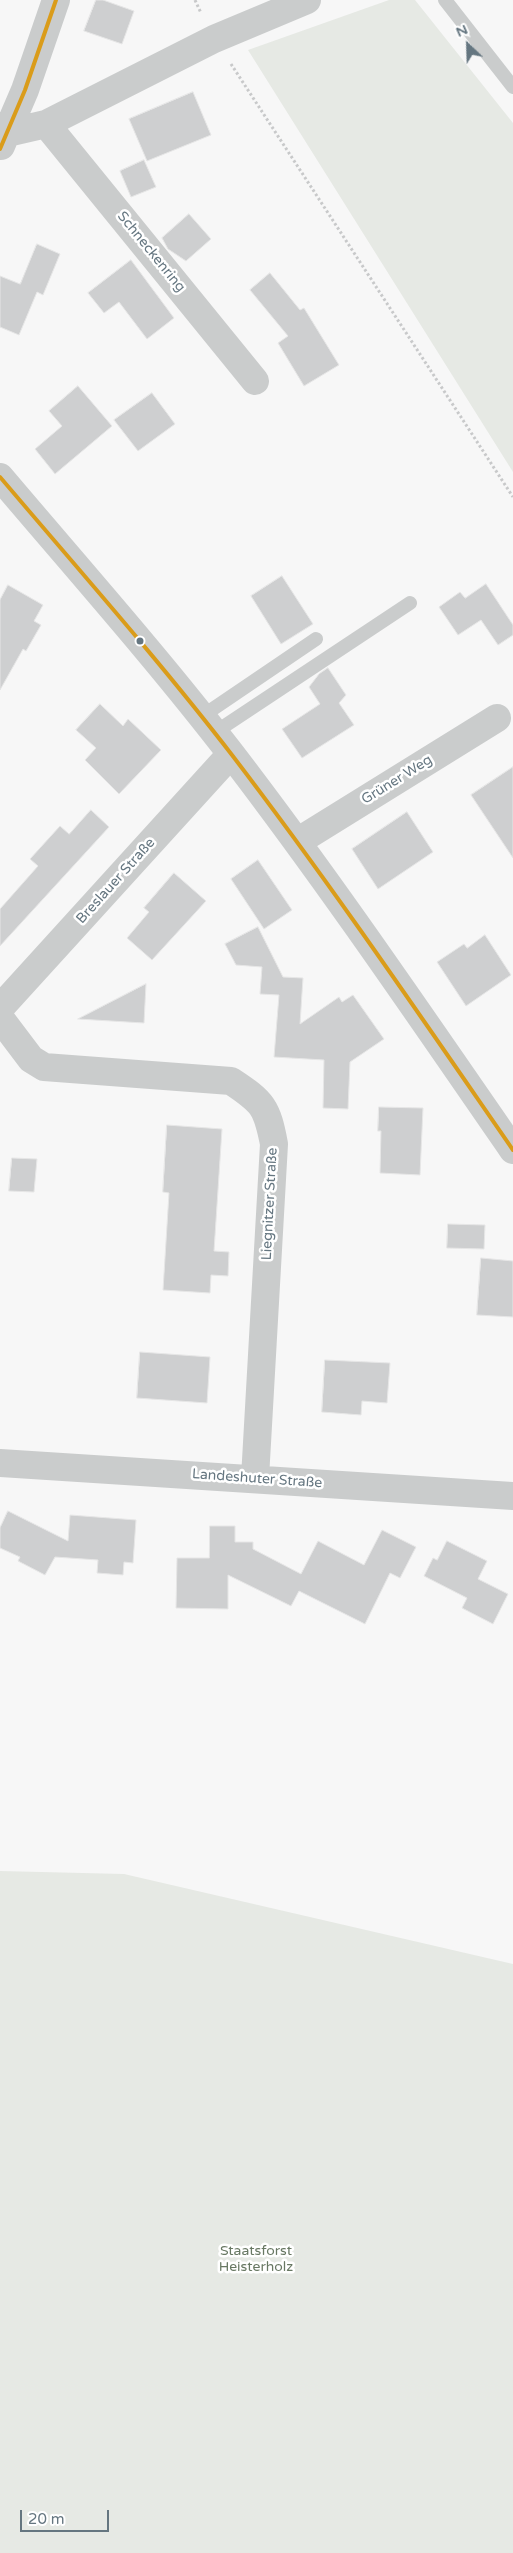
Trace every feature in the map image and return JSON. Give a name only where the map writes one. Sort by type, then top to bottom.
[{"type":"street","points":[[2,136],[56,0]]},
{"type":"street","points":[[2,136],[46,124],[214,38],[307,0]]},
{"type":"street","name":"Schneckenring","points":[[46,124],[255,381]]},
{"type":"street","points":[[0,478],[231,754],[297,842],[513,1150]]},
{"type":"street","name":"Grüner Weg","points":[[297,842],[497,718]]},
{"type":"street","name":"Breslauer Straße","points":[[0,1008],[231,754]]},
{"type":"street","name":"Liegnitzer Straße","points":[[0,1018],[31,1059],[44,1068],[231,1081],[255,1097],[269,1115],[274,1144],[255,1478]]},
{"type":"street","name":"Landeshuter Straße","points":[[0,1463],[513,1496]]},
{"type":"lane","points":[[446,0],[513,87]]},
{"type":"lane","points":[[207,725],[410,603]]},
{"type":"lane","points":[[207,725],[316,639]]},
{"type":"path","points":[[195,0],[214,38],[513,497]]},
{"type":"green space","points":[[389,0],[415,0],[513,123],[513,472],[248,50]]},
{"type":"green space","name":"Staatsforst Heisterholz","points":[[0,1871],[124,1874],[513,1964],[513,2553],[0,2553]]},
{"type":"building","points":[[96,0],[103,0],[134,11],[122,44],[84,31]]},
{"type":"building","points":[[193,92],[211,135],[147,161],[129,119]]},
{"type":"building","points":[[144,160],[156,187],[131,197],[120,171]]},
{"type":"building","points":[[189,214],[211,239],[186,261],[168,249],[162,238]]},
{"type":"building","points":[[37,244],[60,254],[43,295],[37,292],[19,335],[0,327],[0,276],[20,284]]},
{"type":"building","points":[[131,260],[174,318],[147,339],[119,302],[104,313],[88,293]]},
{"type":"building","points":[[270,273],[300,310],[304,308],[339,365],[304,386],[278,343],[288,336],[250,290]]},
{"type":"building","points":[[78,386],[112,426],[55,474],[35,449],[62,426],[49,411]]},
{"type":"building","points":[[152,393],[175,424],[138,451],[114,420]]},
{"type":"building","points":[[282,576],[313,624],[281,644],[251,596]]},
{"type":"building","points":[[486,584],[513,625],[513,635],[498,645],[481,620],[458,635],[439,607],[460,592],[465,598]]},
{"type":"building","points":[[8,585],[43,605],[34,621],[41,625],[26,651],[23,649],[0,690],[0,600]]},
{"type":"building","points":[[328,668],[346,695],[339,703],[354,725],[302,758],[282,729],[320,704],[309,687],[319,674]]},
{"type":"building","points":[[100,704],[123,726],[128,719],[161,750],[119,794],[85,760],[96,748],[76,730]]},
{"type":"building","points":[[513,767],[513,858],[471,795]]},
{"type":"building","points":[[91,810],[109,827],[0,946],[0,909],[38,866],[30,859],[60,826],[69,834]]},
{"type":"building","points":[[407,812],[433,852],[378,889],[352,849]]},
{"type":"building","points":[[258,860],[292,910],[264,929],[231,879]]},
{"type":"building","points":[[174,873],[206,901],[152,960],[127,938],[149,912],[144,908]]},
{"type":"building","points":[[258,927],[283,977],[303,978],[300,1024],[339,997],[342,1002],[353,995],[384,1039],[350,1062],[348,1109],[323,1108],[324,1060],[274,1057],[279,995],[260,994],[262,967],[236,965],[225,944]]},
{"type":"building","points":[[485,935],[511,975],[466,1006],[437,962],[464,944],[467,948]]},
{"type":"building","points":[[146,984],[144,1023],[78,1019]]},
{"type":"building","points":[[379,1107],[423,1108],[420,1175],[380,1173],[381,1131],[378,1131]]},
{"type":"building","points":[[167,1125],[222,1129],[214,1251],[229,1252],[228,1276],[211,1275],[210,1293],[163,1290],[169,1193],[163,1192]]},
{"type":"building","points":[[12,1158],[37,1159],[34,1192],[9,1191]]},
{"type":"building","points":[[448,1224],[485,1225],[484,1249],[447,1248]]},
{"type":"building","points":[[481,1258],[513,1261],[513,1317],[477,1315]]},
{"type":"building","points":[[140,1352],[210,1357],[207,1403],[137,1398]]},
{"type":"building","points":[[325,1360],[390,1363],[387,1403],[362,1401],[361,1415],[322,1412]]},
{"type":"building","points":[[8,1511],[68,1541],[70,1515],[136,1520],[133,1563],[124,1562],[123,1575],[97,1573],[98,1560],[55,1557],[45,1575],[18,1561],[20,1557],[0,1548],[0,1528]]},
{"type":"building","points":[[210,1526],[235,1526],[235,1542],[253,1542],[253,1549],[301,1574],[318,1541],[364,1565],[382,1530],[416,1547],[400,1578],[390,1573],[365,1624],[299,1591],[291,1606],[228,1575],[228,1609],[176,1608],[177,1558],[209,1558]]},
{"type":"building","points":[[447,1541],[487,1561],[478,1579],[508,1594],[493,1624],[462,1608],[467,1598],[424,1576],[433,1558],[437,1560]]},
{"type":"transit line","points":[[0,149],[25,90],[56,0]]},
{"type":"transit line","points":[[0,477],[147,649],[232,755],[340,901],[513,1150]]}]
